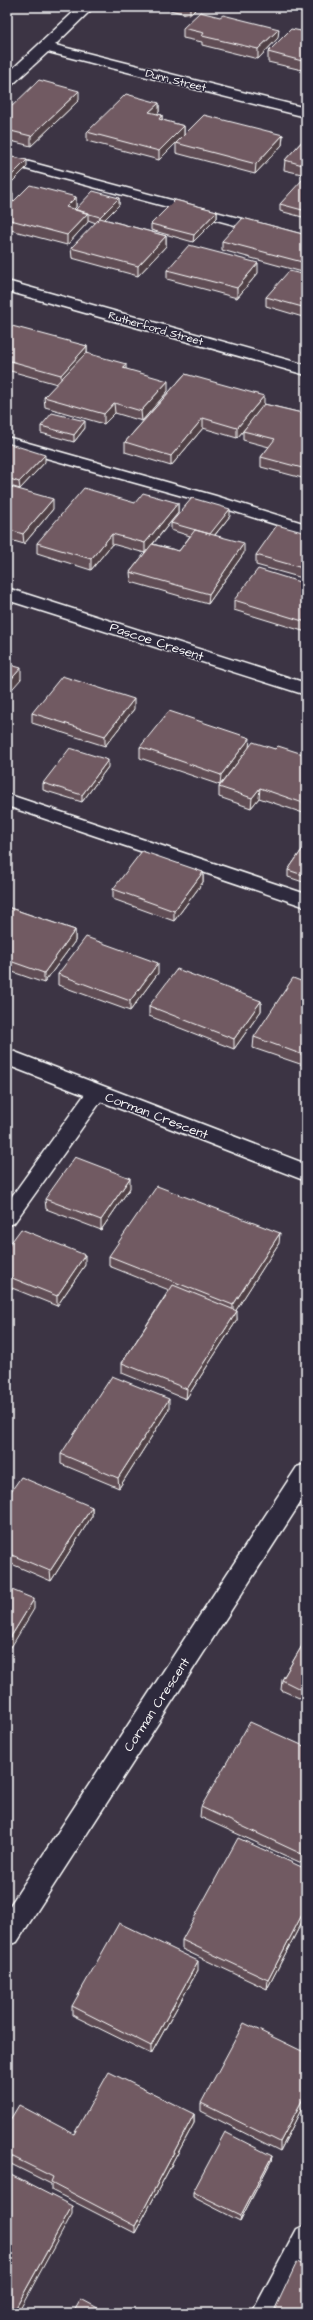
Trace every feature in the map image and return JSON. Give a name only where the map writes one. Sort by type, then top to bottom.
[{"type":"street","points":[[7,82],[87,7]]},
{"type":"street","name":"Dunn Street","points":[[46,47],[306,113]]},
{"type":"street","name":"Rutherford Street","points":[[7,286],[306,370]]},
{"type":"street","name":"Pascoe Cresent","points":[[7,594],[306,689]]},
{"type":"street","name":"Corman Crescent","points":[[7,1057],[306,1173]]},
{"type":"street","name":"Corman Crescent","points":[[7,1933],[306,1474]]},
{"type":"lane","points":[[7,160],[306,240]]},
{"type":"lane","points":[[7,442],[210,499],[306,529]]},
{"type":"lane","points":[[7,800],[306,901]]},
{"type":"lane","points":[[7,1218],[98,1092]]},
{"type":"lane","points":[[266,2313],[306,2238]]},
{"type":"building","points":[[200,12],[220,17],[223,15],[279,29],[258,49],[202,36],[204,33],[183,28]]},
{"type":"building","points":[[291,29],[306,32],[306,62],[268,52]]},
{"type":"building","points":[[39,80],[79,91],[31,136],[7,130],[7,111]]},
{"type":"building","points":[[126,94],[159,103],[149,112],[162,115],[159,119],[184,126],[159,151],[87,132]]},
{"type":"building","points":[[204,115],[283,135],[256,164],[176,143]]},
{"type":"building","points":[[306,137],[306,166],[285,160]]},
{"type":"building","points":[[7,156],[27,160],[9,178],[7,178]]},
{"type":"building","points":[[303,179],[306,180],[306,211],[280,204]]},
{"type":"building","points":[[30,185],[76,197],[66,207],[88,213],[67,235],[7,219],[7,208]]},
{"type":"building","points":[[93,191],[119,198],[100,217],[75,210]]},
{"type":"building","points":[[7,192],[13,193],[7,199]]},
{"type":"building","points":[[175,200],[217,211],[194,235],[151,224]]},
{"type":"building","points":[[100,218],[166,236],[138,266],[71,248]]},
{"type":"building","points":[[243,218],[306,235],[306,263],[222,241]]},
{"type":"building","points":[[189,245],[258,263],[237,288],[167,270]]},
{"type":"building","points":[[289,271],[306,275],[306,308],[266,297]]},
{"type":"building","points":[[12,326],[87,346],[61,375],[7,360],[7,331]]},
{"type":"building","points":[[86,353],[126,364],[123,368],[168,381],[141,411],[114,403],[104,414],[44,397]]},
{"type":"building","points":[[185,374],[264,396],[237,428],[203,418],[171,456],[125,442]]},
{"type":"building","points":[[264,404],[306,414],[306,469],[261,457],[275,439],[243,431]]},
{"type":"building","points":[[52,413],[85,421],[74,435],[41,426]]},
{"type":"building","points":[[7,443],[45,455],[19,482],[7,478]]},
{"type":"building","points":[[7,486],[53,499],[23,534],[7,529]]},
{"type":"building","points":[[84,488],[135,503],[143,493],[178,503],[145,543],[112,534],[91,559],[37,543]]},
{"type":"building","points":[[192,498],[230,509],[210,534],[171,523]]},
{"type":"building","points":[[277,525],[306,533],[306,569],[256,555]]},
{"type":"building","points":[[195,530],[244,543],[209,594],[130,572],[152,544],[179,551]]},
{"type":"building","points":[[258,569],[306,584],[306,622],[234,600]]},
{"type":"building","points":[[7,664],[21,668],[7,684]]},
{"type":"building","points":[[62,676],[134,699],[105,736],[32,713]]},
{"type":"building","points":[[169,711],[250,738],[221,775],[140,747]]},
{"type":"building","points":[[253,742],[275,749],[278,746],[306,755],[306,804],[260,788],[252,798],[219,787]]},
{"type":"building","points":[[70,748],[108,760],[82,795],[43,783]]},
{"type":"building","points":[[306,844],[306,876],[288,870]]},
{"type":"building","points":[[142,851],[203,872],[174,911],[113,889]]},
{"type":"building","points":[[7,907],[75,930],[44,973],[7,960]]},
{"type":"building","points":[[86,937],[158,963],[130,1001],[58,974]]},
{"type":"building","points":[[177,969],[261,1001],[234,1039],[149,1006]]},
{"type":"building","points":[[293,978],[306,983],[306,1056],[254,1037]]},
{"type":"building","points":[[75,1157],[130,1178],[101,1220],[45,1199]]},
{"type":"building","points":[[157,1186],[280,1233],[233,1305],[109,1256]]},
{"type":"building","points":[[21,1229],[85,1255],[57,1296],[7,1276],[7,1248]]},
{"type":"building","points":[[173,1285],[237,1311],[187,1389],[122,1363]]},
{"type":"building","points":[[112,1376],[169,1399],[118,1478],[61,1454]]},
{"type":"building","points":[[21,1477],[92,1507],[50,1571],[7,1553],[7,1497]]},
{"type":"building","points":[[7,1588],[34,1599],[7,1643]]},
{"type":"building","points":[[306,1639],[306,1692],[282,1680]]},
{"type":"building","points":[[250,1722],[306,1747],[306,1856],[201,1807]]},
{"type":"building","points":[[238,1838],[306,1869],[306,1907],[268,1980],[182,1940]]},
{"type":"building","points":[[119,1923],[198,1961],[151,2046],[72,2006]]},
{"type":"building","points":[[244,2023],[306,2053],[306,2093],[280,2142],[201,2103]]},
{"type":"building","points":[[109,2072],[194,2114],[135,2226],[51,2182],[53,2177],[7,2154],[7,2125],[19,2105],[74,2134]]},
{"type":"building","points":[[225,2132],[272,2156],[241,2215],[193,2192]]},
{"type":"building","points":[[7,2173],[72,2206],[13,2313],[7,2313]]},
{"type":"building","points":[[297,2262],[306,2266],[306,2313],[273,2313]]},
{"type":"building","points":[[81,2299],[107,2313],[73,2313]]}]
